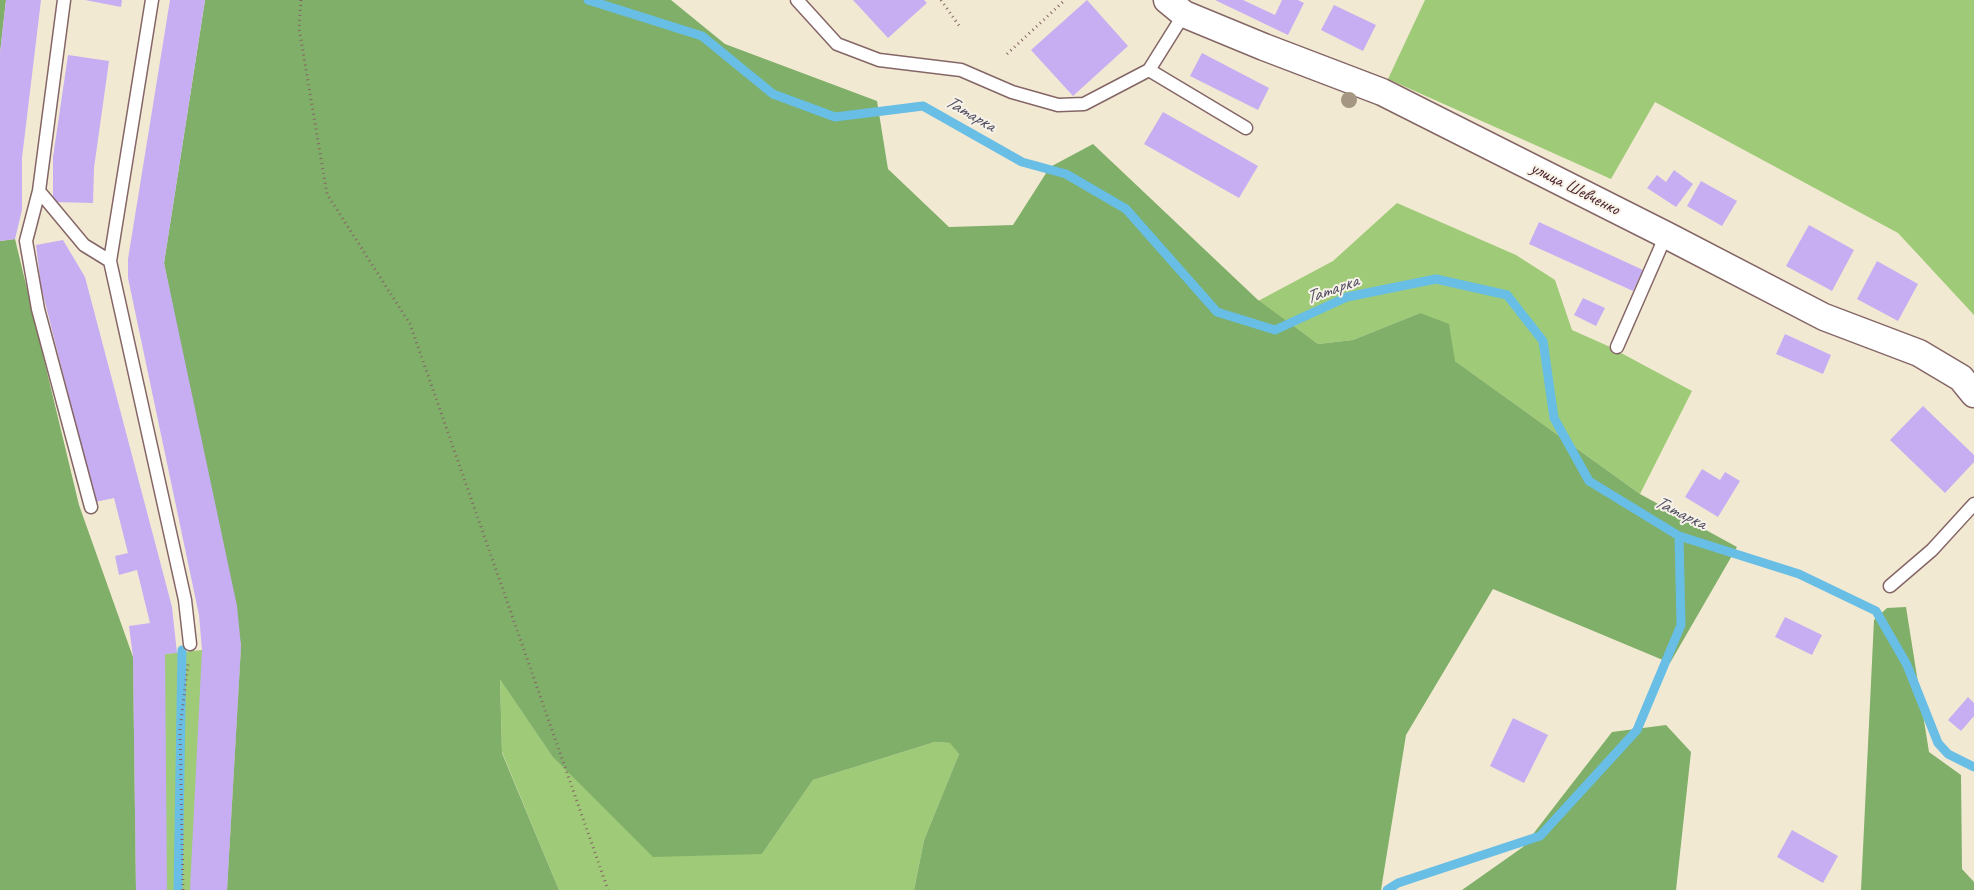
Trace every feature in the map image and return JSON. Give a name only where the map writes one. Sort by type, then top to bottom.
[{"type":"street","name":"улица Шевченко","points":[[1176,7],[1264,47],[1382,92],[1824,317],[1919,353],[1960,378],[1974,394]]},
{"type":"lane","points":[[64,0],[39,192],[26,241],[38,309],[91,507]]},
{"type":"lane","points":[[152,0],[110,261],[185,600],[190,644]]},
{"type":"lane","points":[[797,0],[837,44],[879,60],[961,70],[1012,92],[1058,106],[1084,104],[1149,70],[1176,7]]},
{"type":"lane","points":[[1149,70],[1246,128]]},
{"type":"lane","points":[[39,192],[84,245],[110,261]]},
{"type":"lane","points":[[1617,347],[1666,235]]},
{"type":"lane","points":[[1890,586],[1932,550],[1974,504]]},
{"type":"path","points":[[300,0],[299,28],[327,194],[410,324],[608,890]]},
{"type":"path","points":[[941,0],[960,27]]},
{"type":"path","points":[[1007,54],[1065,0]]},
{"type":"path","points":[[183,890],[180,729],[190,644]]},
{"type":"green space","points":[[0,0],[6,0],[0,53]]},
{"type":"green space","points":[[205,0],[671,0],[725,44],[877,101],[888,169],[949,227],[1013,225],[1050,167],[1093,144],[1258,300],[1318,344],[1353,340],[1420,313],[1449,324],[1455,361],[1640,494],[1737,547],[1670,663],[1493,589],[1406,735],[1381,890],[914,890],[924,840],[959,754],[950,743],[935,742],[813,780],[762,854],[653,857],[552,756],[500,679],[502,753],[559,890],[227,890],[241,646],[164,263]]},
{"type":"green space","points":[[1425,0],[1974,0],[1974,315],[1898,233],[1655,102],[1611,179],[1388,79]]},
{"type":"green space","points":[[1397,203],[1516,255],[1555,280],[1572,330],[1608,346],[1692,391],[1640,494],[1455,361],[1420,313],[1353,340],[1318,344],[1258,301],[1333,261]]},
{"type":"green space","points":[[15,239],[79,505],[133,657],[136,890],[0,890],[0,241]]},
{"type":"green space","points":[[1906,607],[1929,752],[1961,775],[1962,869],[1974,882],[1974,890],[1861,890],[1874,620],[1887,608]]},
{"type":"green space","points":[[241,646],[227,890],[136,890],[133,657]]},
{"type":"green space","points":[[500,678],[552,756],[762,854],[813,780],[935,742],[951,743],[959,754],[924,840],[914,890],[559,890],[502,752]]},
{"type":"green space","points":[[1666,725],[1691,752],[1676,890],[1462,890],[1523,847],[1612,732]]},
{"type":"building","points":[[6,0],[41,0],[22,158],[22,210],[15,239],[0,241],[0,53]]},
{"type":"building","points":[[85,0],[122,0],[121,7]]},
{"type":"building","points":[[170,0],[205,0],[164,263],[237,606],[241,646],[227,890],[190,890],[202,650],[199,615],[128,278],[128,259]]},
{"type":"building","points":[[853,0],[924,0],[927,3],[888,38]]},
{"type":"building","points":[[1087,0],[1128,46],[1073,96],[1031,50]]},
{"type":"building","points":[[1215,0],[1243,0],[1275,15],[1282,0],[1298,0],[1304,3],[1288,35]]},
{"type":"building","points":[[1334,5],[1376,25],[1363,51],[1321,30]]},
{"type":"building","points":[[1202,53],[1269,88],[1258,110],[1190,76]]},
{"type":"building","points":[[68,55],[109,61],[94,168],[93,203],[53,202],[53,157]]},
{"type":"building","points":[[1163,112],[1258,166],[1239,198],[1144,144]]},
{"type":"building","points":[[1674,170],[1693,184],[1676,207],[1647,188],[1657,175],[1666,182]]},
{"type":"building","points":[[1701,181],[1737,201],[1722,226],[1687,206]]},
{"type":"building","points":[[1539,222],[1643,270],[1633,291],[1529,244]]},
{"type":"building","points":[[1809,225],[1854,250],[1832,291],[1786,266]]},
{"type":"building","points":[[63,240],[85,277],[172,607],[177,653],[165,654],[167,890],[136,890],[133,657],[129,626],[150,623],[137,570],[119,575],[115,556],[128,553],[114,498],[95,502],[41,286],[36,245]]},
{"type":"building","points":[[1877,261],[1918,284],[1898,321],[1857,299]]},
{"type":"building","points":[[1583,298],[1605,308],[1596,326],[1574,315]]},
{"type":"building","points":[[1785,334],[1831,355],[1823,374],[1776,354]]},
{"type":"building","points":[[1923,406],[1974,455],[1974,462],[1945,493],[1890,440]]},
{"type":"building","points":[[1702,469],[1720,480],[1725,472],[1740,481],[1718,517],[1685,497]]},
{"type":"building","points":[[1785,617],[1822,635],[1812,655],[1775,637]]},
{"type":"building","points":[[1968,697],[1974,703],[1974,716],[1961,731],[1948,720]]},
{"type":"building","points":[[1513,718],[1548,735],[1524,783],[1490,766]]},
{"type":"building","points":[[1792,830],[1838,856],[1823,883],[1777,857]]},
{"type":"waterway","name":"Татарка","points":[[588,0],[702,36],[773,94],[835,117],[923,106],[1022,162],[1066,174],[1126,209],[1217,312],[1275,330],[1347,297],[1436,279],[1507,295],[1543,341],[1554,418],[1589,481],[1679,536],[1799,574],[1876,611],[1907,665],[1938,743],[1948,754],[1974,767]]},
{"type":"waterway","points":[[1387,890],[1398,883],[1540,836],[1637,730],[1681,625],[1679,536]]},
{"type":"waterway","points":[[178,890],[182,650]]}]
